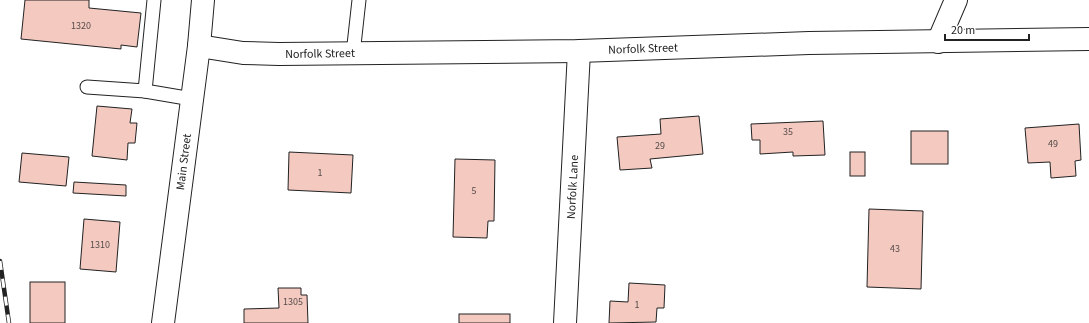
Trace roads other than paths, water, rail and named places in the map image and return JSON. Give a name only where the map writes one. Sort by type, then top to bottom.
[{"type":"main road","name":"Main Street","points":[[163,323],[192,99],[203,0]]},
{"type":"main road","points":[[938,42],[956,0]]},
{"type":"main road","name":"Norfolk Street","points":[[198,46],[243,53],[353,54],[579,51],[809,43],[1089,39]]},
{"type":"main road","name":"Norfolk Lane","points":[[565,323],[579,51]]},
{"type":"lane","points":[[145,91],[154,0]]},
{"type":"lane","points":[[353,54],[359,0]]},
{"type":"lane","points":[[87,87],[145,91],[192,99]]},
{"type":"railway","points":[[0,261],[9,323]]}]
